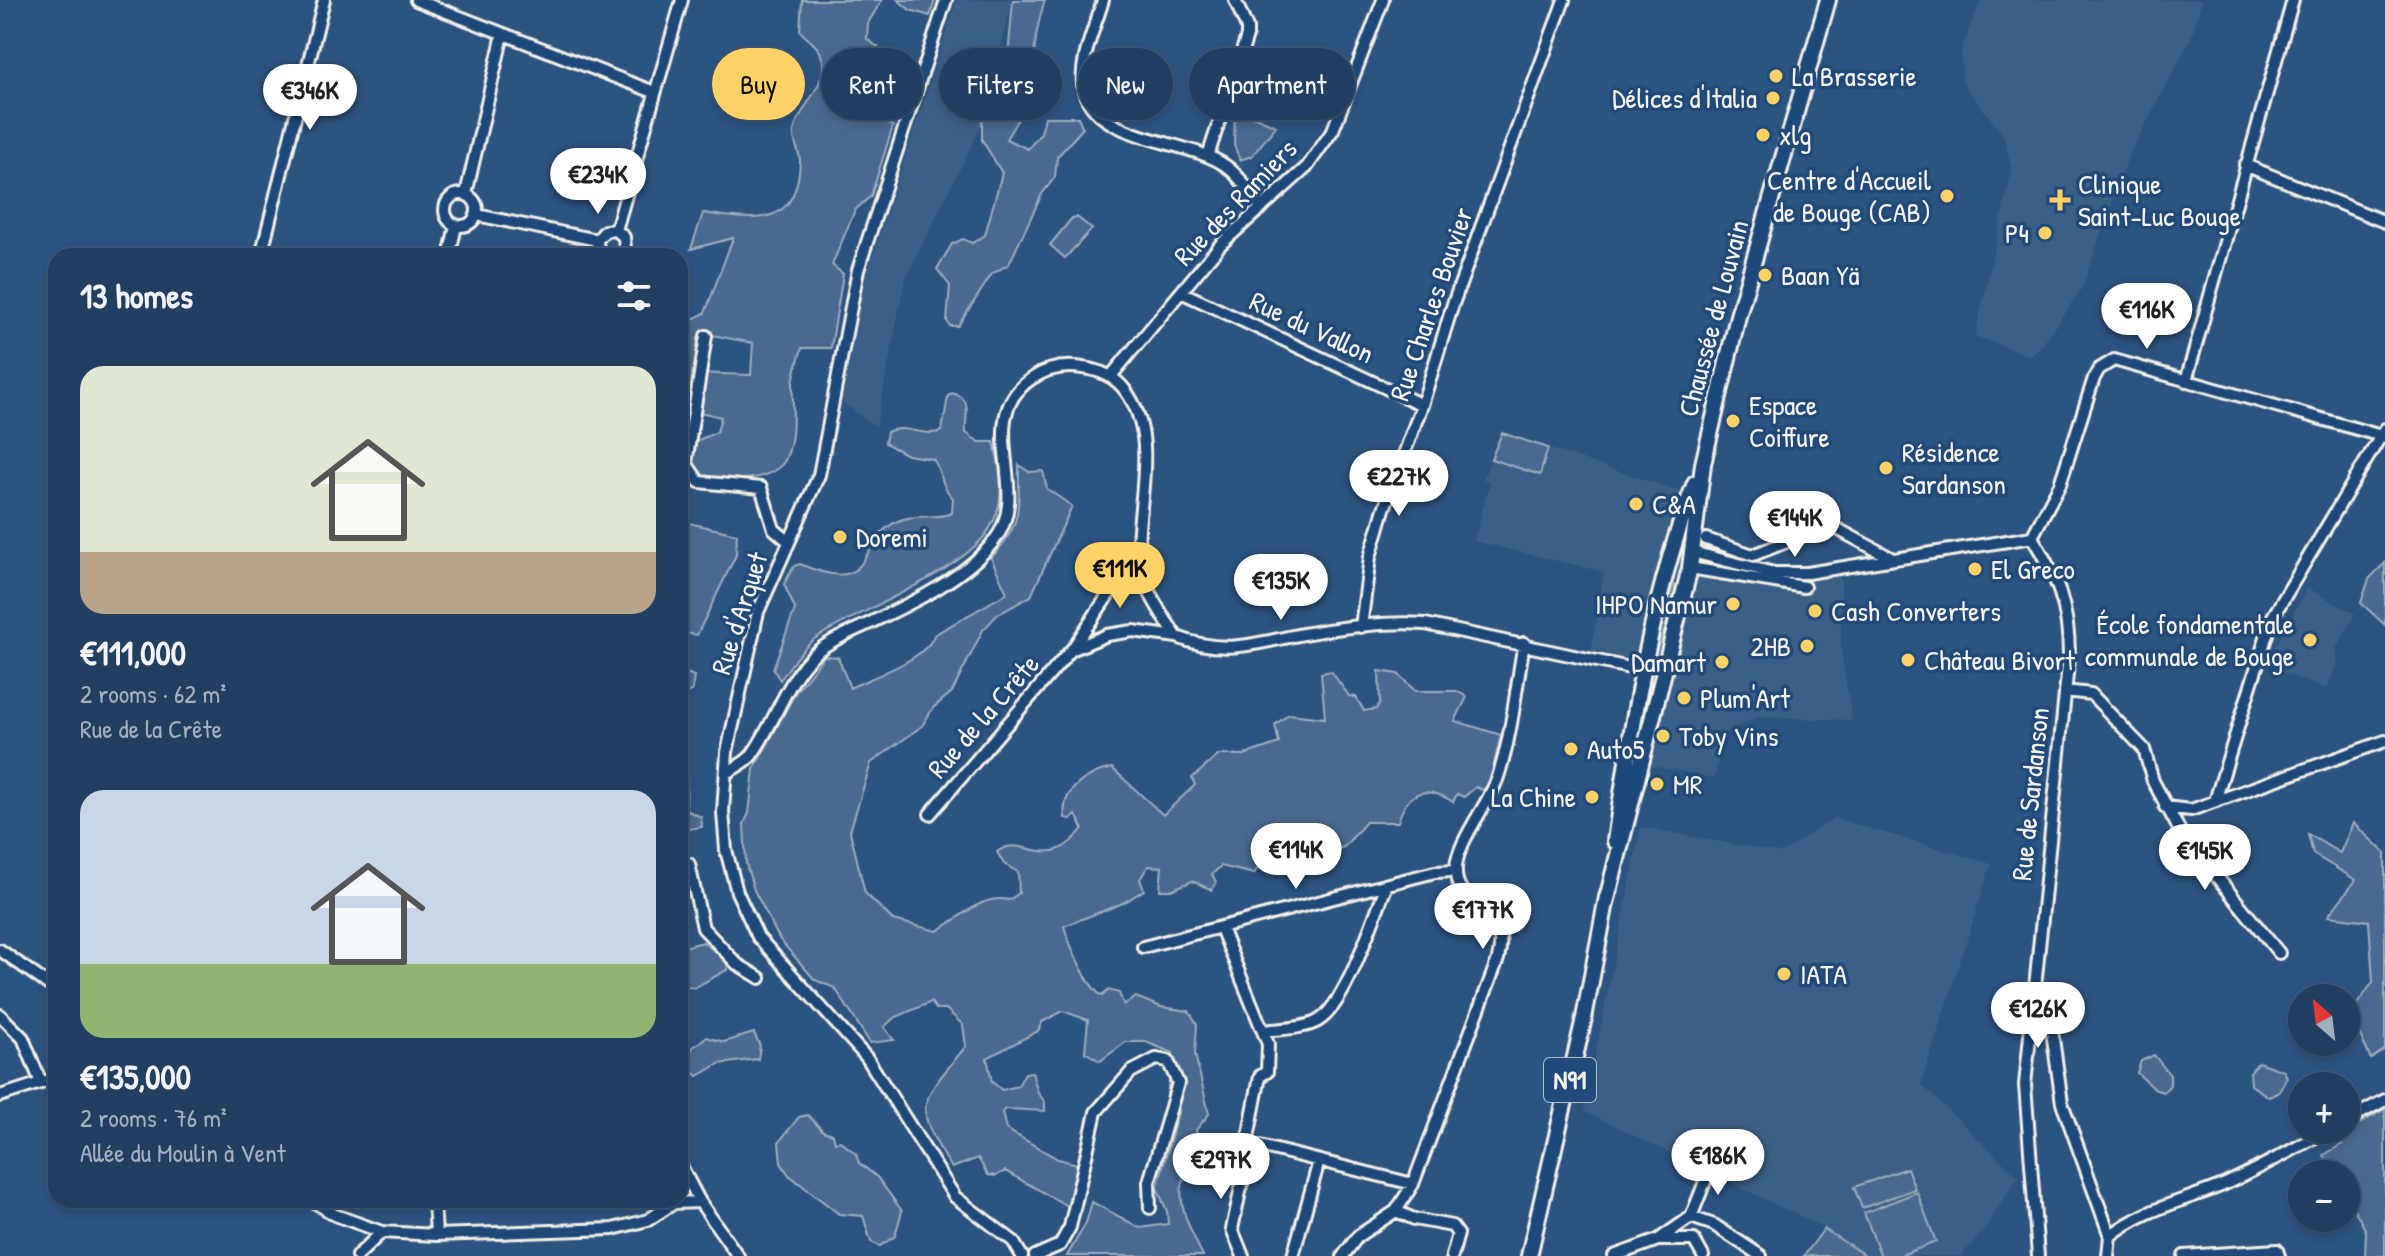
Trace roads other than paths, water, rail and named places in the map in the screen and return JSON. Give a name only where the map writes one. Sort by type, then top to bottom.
[{"type":"main road","name":"Chaussée de Louvain","points":[[1606,903],[1690,568],[1703,464],[1738,316],[1828,0]]},
{"type":"main road","name":"Chaussée de Louvain","points":[[1529,1256],[1584,1018],[1644,671],[1673,545],[1703,464]]},
{"type":"main road","points":[[1673,545],[1692,552]]},
{"type":"main road","points":[[1644,671],[1665,669]]},
{"type":"main road","points":[[1633,730],[1650,733]]},
{"type":"street","points":[[263,248],[324,0]]},
{"type":"street","points":[[416,0],[654,92]]},
{"type":"street","points":[[616,230],[682,0]]},
{"type":"street","name":"Rue d'Arquet","points":[[946,0],[858,270],[819,475],[758,612],[737,701],[723,812],[726,850],[744,913],[758,937],[867,1058],[955,1197],[1013,1241],[1022,1256]]},
{"type":"street","points":[[1103,0],[1082,79],[1092,107],[1117,126],[1208,156],[1227,166],[1262,208]]},
{"type":"street","points":[[1208,156],[1247,36],[1247,28],[1235,0]]},
{"type":"street","name":"Rue des Ramiers","points":[[1111,376],[1221,244],[1307,167],[1333,130],[1383,0]]},
{"type":"street","name":"Rue Charles Bouvier","points":[[1361,627],[1370,557],[1453,304],[1564,0]]},
{"type":"street","points":[[2186,381],[2293,0]]},
{"type":"street","points":[[466,194],[503,34]]},
{"type":"street","points":[[2245,165],[2385,222]]},
{"type":"street","points":[[466,194],[476,202],[477,215],[469,225],[456,226],[446,218],[445,205],[453,196],[466,194]]},
{"type":"street","points":[[477,215],[597,240]]},
{"type":"street","points":[[451,248],[456,226]]},
{"type":"street","points":[[598,248],[597,240],[605,231],[616,230],[624,237],[625,248]]},
{"type":"street","name":"Rue du Vallon","points":[[1181,292],[1422,405]]},
{"type":"street","points":[[688,450],[706,336]]},
{"type":"street","points":[[1692,552],[1774,573],[1807,573],[2032,537],[2060,484],[2099,369],[2114,360],[2384,434],[2272,618],[2215,801]]},
{"type":"street","points":[[726,773],[749,758],[796,676],[817,652],[950,578],[996,539],[1009,497],[1002,430],[1004,412],[1022,386],[1047,370],[1068,366],[1111,376],[1125,390],[1140,428],[1145,478],[1138,550],[1143,578],[1177,637]]},
{"type":"street","points":[[688,466],[699,482],[761,488],[774,529],[788,541]]},
{"type":"street","points":[[1706,539],[1753,555],[1830,525],[1893,559]]},
{"type":"street","name":"Rue de Sardanson","points":[[2032,537],[2051,569],[2066,607],[2069,655],[2025,1085],[2038,1256]]},
{"type":"street","name":"Rue de la Crête","points":[[930,814],[1071,650],[1138,550]]},
{"type":"street","points":[[1690,568],[1804,587]]},
{"type":"street","name":"Rue de la Crête","points":[[1071,650],[1107,635],[1133,631],[1177,637],[1214,649],[1316,632],[1425,624],[1644,671]]},
{"type":"street","points":[[1343,1256],[1358,1236],[1396,1211],[1413,1184],[1503,940],[1501,926],[1492,914],[1471,901],[1459,884],[1456,863],[1498,777],[1524,643]]},
{"type":"street","points":[[2065,691],[2091,694],[2144,749],[2165,807],[2205,866],[2279,953]]},
{"type":"street","points":[[2165,807],[2177,811],[2191,810],[2385,741]]},
{"type":"street","points":[[689,864],[703,928],[737,964],[760,978]]},
{"type":"street","points":[[1143,947],[1435,872],[1456,871]]},
{"type":"street","points":[[1263,1031],[1316,1023],[1324,1016],[1338,998],[1387,885]]},
{"type":"street","points":[[1221,928],[1268,1044],[1267,1072],[1260,1076],[1248,1138],[1253,1149]]},
{"type":"street","points":[[0,950],[48,984]]},
{"type":"street","points":[[2033,988],[2049,1010],[2062,1103],[2110,1236],[2108,1256]]},
{"type":"street","points":[[0,1015],[23,1038],[41,1083]]},
{"type":"street","points":[[1035,1256],[1060,1245],[1070,1227],[1096,1112],[1131,1072],[1156,1059],[1168,1061],[1178,1083],[1149,1182],[1150,1208]]},
{"type":"street","points":[[0,1096],[48,1081]]},
{"type":"street","points":[[2360,1113],[2385,1100]]},
{"type":"street","points":[[2110,1236],[2144,1214],[2223,1184],[2301,1144]]},
{"type":"street","points":[[1243,1256],[1232,1229],[1248,1155],[1260,1146],[1413,1184]]},
{"type":"street","points":[[1293,1256],[1319,1161]]},
{"type":"street","points":[[1614,1256],[1658,1240],[1691,1217],[1712,1164]]},
{"type":"street","points":[[688,1179],[738,1256]]},
{"type":"street","points":[[688,1202],[700,1202]]},
{"type":"street","points":[[324,1208],[382,1232],[436,1235],[613,1229],[648,1220],[666,1208]]},
{"type":"street","points":[[434,1208],[436,1235]]},
{"type":"street","points":[[1396,1211],[1414,1219],[1452,1226],[1458,1234],[1452,1256]]},
{"type":"street","points":[[1691,1217],[1714,1225],[1761,1256]]},
{"type":"street","points":[[357,1256],[382,1232]]},
{"type":"street","points":[[1658,1240],[1694,1240],[1703,1256]]},
{"type":"street","points":[[2184,1256],[2262,1249],[2277,1250],[2279,1256]]},
{"type":"place","name":"La Brasserie","points":[[1776,76]]},
{"type":"place","name":"Délices d'Italia","points":[[1773,98]]},
{"type":"place","name":"xlg","points":[[1763,135]]},
{"type":"place","name":"Centre d'Accueil de Bouge (CAB)","points":[[1947,196]]},
{"type":"place","name":"Clinique Saint-Luc Bouge","points":[[2060,200]]},
{"type":"place","name":"P4","points":[[2045,233]]},
{"type":"place","name":"Baan Yä","points":[[1765,275]]},
{"type":"place","name":"Espace Coiffure","points":[[1733,421]]},
{"type":"place","name":"Résidence Sardanson","points":[[1886,468]]},
{"type":"place","name":"C&A","points":[[1636,504]]},
{"type":"place","name":"Doremi","points":[[840,537]]},
{"type":"place","name":"El Greco","points":[[1975,569]]},
{"type":"place","name":"IHPO Namur","points":[[1733,604]]},
{"type":"place","name":"Cash Converters","points":[[1815,611]]},
{"type":"place","name":"École fondamentale communale de Bouge","points":[[2310,640]]},
{"type":"place","name":"2HB","points":[[1807,646]]},
{"type":"place","name":"Château Bivort","points":[[1908,660]]},
{"type":"place","name":"Damart","points":[[1722,662]]},
{"type":"place","name":"Plum'Art","points":[[1684,698]]},
{"type":"place","name":"Toby Vins","points":[[1663,736]]},
{"type":"place","name":"Auto5","points":[[1571,749]]},
{"type":"place","name":"MR","points":[[1657,784]]},
{"type":"place","name":"La Chine","points":[[1592,797]]},
{"type":"place","name":"IATA","points":[[1784,974]]}]
